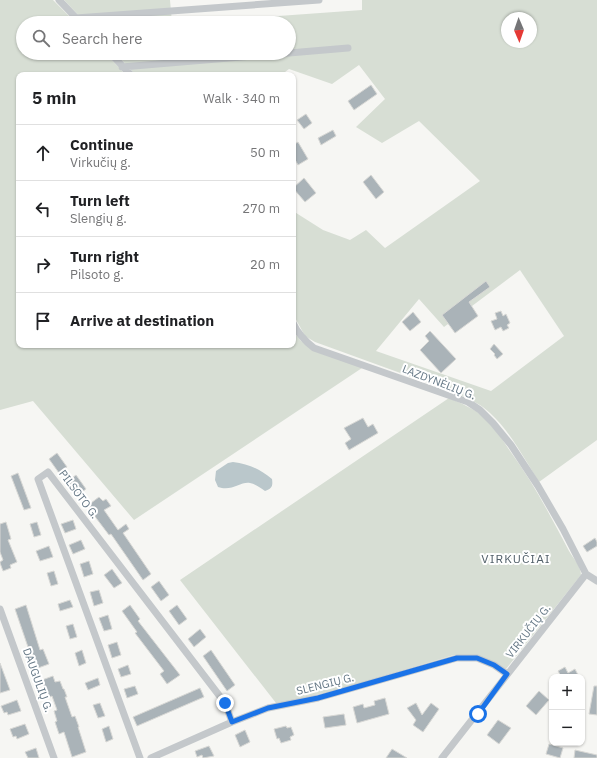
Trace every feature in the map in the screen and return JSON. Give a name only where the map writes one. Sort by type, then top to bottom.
[{"type":"street","points":[[59,0],[75,16]]},
{"type":"street","points":[[127,16],[319,0]]},
{"type":"street","points":[[296,52],[348,48]]},
{"type":"street","points":[[116,60],[127,72]]},
{"type":"street","points":[[122,66],[199,60]]},
{"type":"street","name":"LAZDYNĖLIŲ G.","points":[[296,330],[305,341],[314,348],[468,402],[480,410],[494,423],[515,451],[563,529],[586,574]]},
{"type":"street","name":"PILSOTO G.","points":[[140,758],[38,479],[48,472],[225,703],[232,722]]},
{"type":"street","points":[[586,574],[597,581]]},
{"type":"street","name":"VIRKUČIŲ G.","points":[[442,758],[586,574]]},
{"type":"street","name":"DAUGULIŲ G.","points":[[0,609],[54,758]]},
{"type":"street","name":"SLENGIŲ G.","points":[[151,758],[232,722],[268,708],[318,698],[457,658],[477,658],[494,665],[507,674]]},
{"type":"shaded area","points":[[0,0],[53,0],[69,16],[16,16],[16,60],[112,60],[123,72],[16,72],[16,348],[296,348],[296,335],[301,341],[362,368],[134,520],[33,401],[0,410]]},
{"type":"shaded area","points":[[64,0],[170,0],[171,16],[79,16]]},
{"type":"shaded area","points":[[362,0],[597,0],[597,440],[539,482],[511,437],[497,420],[484,408],[461,395],[315,342],[305,336],[296,320],[296,213],[323,230],[350,240],[366,230],[385,248],[480,181],[419,121],[382,143],[356,127],[385,99],[359,65],[332,84],[289,69],[285,72],[133,72],[122,60],[296,60],[296,16],[277,16],[362,10]],"holes":[[[520,270],[564,336],[491,391],[376,351],[419,299],[444,327]]]},
{"type":"shaded area","points":[[449,398],[480,414],[498,433],[534,487],[578,565],[581,575],[506,669],[477,655],[454,655],[343,688],[295,700],[276,703],[180,580]]},
{"type":"shaded area","points":[[233,462],[244,464],[263,472],[272,479],[272,487],[265,491],[254,484],[243,483],[228,488],[218,487],[215,480],[216,471],[228,463]]},
{"type":"building","points":[[371,85],[377,94],[354,110],[348,101]]},
{"type":"building","points":[[306,114],[312,123],[304,129],[297,120]]},
{"type":"building","points":[[333,130],[336,136],[321,145],[318,138]]},
{"type":"building","points":[[298,142],[308,159],[298,165],[296,161],[296,143]]},
{"type":"building","points":[[371,175],[384,192],[376,199],[363,182]]},
{"type":"building","points":[[304,178],[316,193],[305,202],[296,192],[296,185]]},
{"type":"building","points":[[486,281],[490,287],[469,302],[478,316],[455,333],[442,315]]},
{"type":"building","points":[[501,311],[503,316],[506,314],[510,323],[507,325],[509,328],[503,331],[501,327],[495,330],[491,321],[497,319],[495,313]]},
{"type":"building","points":[[413,312],[421,322],[410,331],[402,322]]},
{"type":"building","points":[[430,331],[456,359],[441,373],[420,350],[429,341],[425,336]]},
{"type":"building","points":[[494,344],[503,354],[497,359],[494,355],[495,354],[490,349]]},
{"type":"building","points":[[363,418],[368,427],[373,424],[378,433],[349,450],[345,443],[351,439],[344,428]]},
{"type":"building","points":[[57,453],[67,467],[59,473],[49,459]]},
{"type":"building","points":[[18,473],[31,508],[24,510],[11,476]]},
{"type":"building","points":[[76,475],[86,489],[78,495],[68,481]]},
{"type":"building","points":[[99,497],[103,501],[106,499],[111,506],[104,510],[118,530],[126,524],[129,529],[123,533],[151,574],[143,580],[111,534],[109,535],[87,506]]},
{"type":"building","points":[[73,520],[76,529],[65,533],[61,524]]},
{"type":"building","points":[[6,522],[11,539],[8,540],[17,562],[10,565],[11,568],[3,571],[0,563],[3,560],[0,552],[0,524]]},
{"type":"building","points":[[37,522],[41,535],[34,537],[30,524]]},
{"type":"building","points":[[595,538],[597,546],[587,552],[583,546]]},
{"type":"building","points":[[81,540],[85,549],[73,554],[69,545]]},
{"type":"building","points":[[49,546],[53,557],[40,561],[36,551]]},
{"type":"building","points":[[89,561],[93,574],[84,577],[80,564]]},
{"type":"building","points":[[112,569],[122,583],[114,588],[104,575]]},
{"type":"building","points":[[54,571],[58,584],[51,586],[47,573]]},
{"type":"building","points":[[159,581],[169,595],[161,601],[151,587]]},
{"type":"building","points":[[99,590],[103,603],[94,606],[90,592]]},
{"type":"building","points":[[70,600],[73,607],[60,611],[58,604]]},
{"type":"building","points":[[26,605],[40,650],[43,649],[49,664],[38,668],[30,647],[28,647],[15,609]]},
{"type":"building","points":[[130,605],[140,619],[138,621],[180,675],[167,684],[160,674],[164,671],[135,633],[137,632],[122,611]]},
{"type":"building","points":[[177,605],[187,619],[179,625],[169,611]]},
{"type":"building","points":[[108,615],[112,629],[104,631],[99,618]]},
{"type":"building","points":[[73,624],[77,637],[70,639],[66,626]]},
{"type":"building","points":[[200,629],[206,637],[194,647],[188,639]]},
{"type":"building","points":[[117,642],[121,655],[112,658],[108,645]]},
{"type":"building","points":[[82,650],[86,663],[79,666],[75,653]]},
{"type":"building","points":[[211,650],[235,685],[227,691],[203,656]]},
{"type":"building","points":[[0,663],[10,690],[0,693]]},
{"type":"building","points":[[128,665],[131,674],[121,677],[118,669]]},
{"type":"building","points":[[565,667],[568,673],[575,669],[578,674],[560,674],[558,671]]},
{"type":"building","points":[[53,676],[55,682],[60,681],[64,689],[67,697],[65,697],[72,717],[75,716],[86,752],[72,757],[64,732],[59,734],[55,722],[57,721],[54,711],[57,710],[52,696],[48,698],[42,680]]},
{"type":"building","points":[[98,678],[100,685],[88,690],[85,683]]},
{"type":"building","points":[[135,686],[138,694],[127,698],[124,689]]},
{"type":"building","points":[[594,686],[597,686],[597,715],[589,714]]},
{"type":"building","points":[[200,688],[204,697],[137,726],[133,717]]},
{"type":"building","points":[[539,691],[549,700],[536,715],[526,706]]},
{"type":"building","points":[[385,698],[389,714],[357,723],[353,707],[363,704],[364,708],[375,705],[374,701]]},
{"type":"building","points":[[17,700],[21,711],[8,715],[7,712],[4,713],[1,706]]},
{"type":"building","points":[[100,703],[105,716],[98,718],[93,705]]},
{"type":"building","points":[[416,703],[422,715],[431,703],[439,709],[423,732],[413,725],[416,720],[407,708]]},
{"type":"building","points":[[344,714],[346,725],[325,728],[323,717]]},
{"type":"building","points":[[498,720],[511,728],[499,744],[487,735]]},
{"type":"building","points":[[25,724],[29,734],[17,739],[16,736],[13,737],[10,729]]},
{"type":"building","points":[[109,726],[113,739],[106,742],[102,729]]},
{"type":"building","points":[[286,726],[287,728],[291,727],[294,735],[290,737],[291,740],[281,743],[279,738],[277,739],[274,729]]},
{"type":"building","points":[[245,730],[250,742],[240,747],[235,735]]},
{"type":"building","points":[[549,744],[549,746],[563,748],[560,758],[546,754]]},
{"type":"building","points":[[209,746],[214,756],[203,758],[202,755],[197,757],[195,751]]},
{"type":"building","points":[[36,748],[39,758],[28,758],[25,752]]},
{"type":"building","points":[[392,749],[407,758],[386,758]]},
{"type":"building","points":[[575,750],[597,755],[597,758],[574,758]]},
{"type":"district","name":"VIRKUČIAI","points":[[516,558]]},
{"type":"route","points":[[225,703],[232,722],[268,708],[318,698],[457,658],[477,658],[494,665],[507,674],[478,714]]}]
